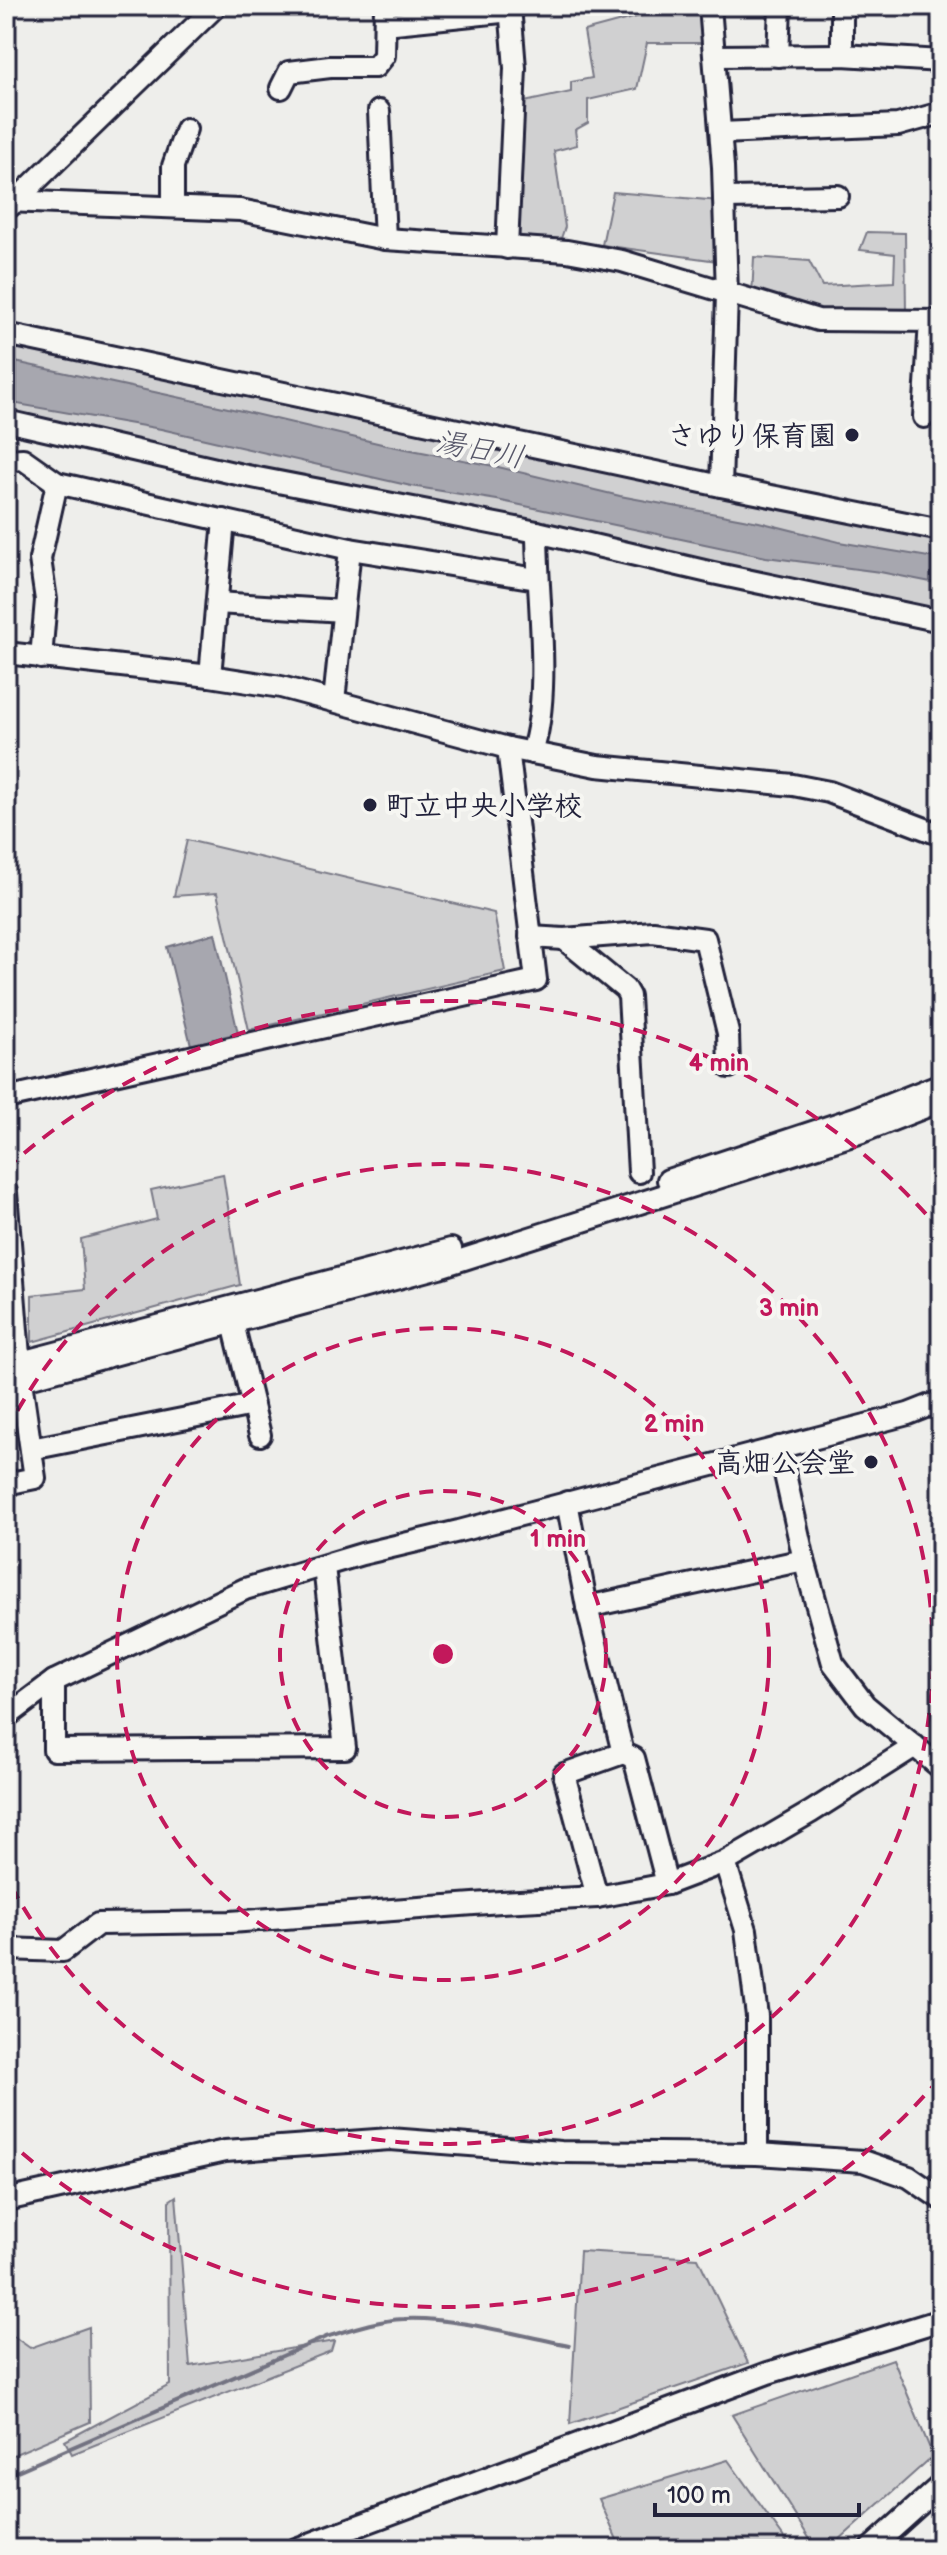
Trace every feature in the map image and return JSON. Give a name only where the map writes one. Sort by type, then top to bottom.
[{"type":"street","points":[[9,204],[216,6]]},
{"type":"street","points":[[710,6],[721,133],[727,294],[721,486]]},
{"type":"street","points":[[778,56],[780,6]]},
{"type":"street","points":[[842,6],[842,55]]},
{"type":"street","points":[[281,88],[289,72],[330,67],[375,67],[384,56],[385,15],[510,9],[515,68],[507,248]]},
{"type":"street","points":[[715,56],[842,55],[941,61]]},
{"type":"street","points":[[379,111],[385,239]]},
{"type":"street","points":[[721,133],[898,125],[941,113]]},
{"type":"street","points":[[173,207],[173,166],[186,129]]},
{"type":"street","points":[[724,198],[838,196]]},
{"type":"street","points":[[9,204],[240,210],[385,239],[567,251],[622,261],[818,320],[935,321],[924,417]]},
{"type":"street","points":[[6,334],[941,530]]},
{"type":"street","points":[[6,421],[242,475],[537,532],[941,621]]},
{"type":"street","points":[[6,460],[23,459],[57,483],[350,549],[537,579]]},
{"type":"street","points":[[41,658],[46,600],[40,559],[57,483]]},
{"type":"street","points":[[210,676],[224,520]]},
{"type":"street","points":[[532,753],[539,729],[542,678],[537,532]]},
{"type":"street","points":[[334,701],[350,549]]},
{"type":"street","points":[[217,603],[343,611]]},
{"type":"street","points":[[6,653],[281,687],[508,748],[597,766],[793,785],[829,792],[941,835]]},
{"type":"street","points":[[6,1098],[536,980],[508,748]]},
{"type":"street","points":[[530,937],[564,939],[653,932],[705,939],[728,1033],[729,1067]]},
{"type":"street","points":[[564,939],[625,989],[629,996],[639,1172]]},
{"type":"street","points":[[13,1373],[440,1252],[619,1197],[858,1117],[941,1084]]},
{"type":"street","points":[[13,1373],[233,1323],[439,1267],[862,1132],[941,1101]]},
{"type":"street","points":[[6,1484],[35,1478],[13,1373],[7,1203]]},
{"type":"street","points":[[233,1323],[260,1435]]},
{"type":"street","points":[[7,1709],[54,1681],[245,1589],[362,1554],[908,1414],[941,1401]]},
{"type":"street","points":[[31,1449],[253,1405]]},
{"type":"street","points":[[779,1447],[804,1560],[833,1663],[865,1705],[941,1768]]},
{"type":"street","points":[[567,1502],[587,1607],[623,1753]]},
{"type":"street","points":[[587,1607],[804,1560]]},
{"type":"street","points":[[54,1681],[54,1750],[345,1748],[324,1567]]},
{"type":"street","points":[[6,1949],[63,1951],[98,1924],[230,1922],[597,1897],[667,1884],[725,1862],[915,1746]]},
{"type":"street","points":[[597,1897],[564,1774],[623,1753],[634,1758],[667,1884]]},
{"type":"street","points":[[725,1862],[746,1930],[757,2016],[757,2154]]},
{"type":"street","points":[[6,2200],[225,2151],[390,2139],[561,2152],[757,2154],[863,2161],[909,2177],[941,2199]]},
{"type":"street","points":[[296,2549],[768,2373],[941,2320]]},
{"type":"street","points":[[870,2549],[941,2485]]},
{"type":"shaded area","points":[[677,6],[701,6],[707,43],[647,43],[637,89],[588,100],[588,123],[575,130],[577,145],[554,151],[565,227],[560,241],[517,245],[524,102],[571,92],[571,82],[592,78],[584,31]]},
{"type":"shaded area","points":[[613,192],[720,201],[718,261],[602,245]]},
{"type":"shaded area","points":[[867,232],[905,233],[906,313],[846,317],[752,296],[754,257],[809,261],[822,286],[894,282],[895,254],[860,250]]},
{"type":"shaded area","points":[[6,343],[906,530],[941,541],[941,610],[6,418]]},
{"type":"shaded area","points":[[6,360],[620,496],[759,522],[839,542],[941,559],[941,584],[880,572],[766,557],[497,500],[411,486],[161,429],[6,402]]},
{"type":"shaded area","points":[[187,840],[494,913],[505,971],[249,1030],[217,893],[174,896]]},
{"type":"shaded area","points":[[215,933],[238,1033],[191,1045],[167,947]]},
{"type":"shaded area","points":[[223,1174],[240,1285],[32,1342],[32,1295],[85,1289],[81,1239],[157,1219],[151,1190]]},
{"type":"shaded area","points":[[176,2196],[190,2366],[334,2341],[331,2351],[72,2454],[65,2441],[170,2385],[169,2201]]},
{"type":"shaded area","points":[[580,2251],[698,2258],[748,2363],[570,2424]]},
{"type":"shaded area","points":[[89,2327],[90,2422],[6,2458],[6,2331],[30,2348]]},
{"type":"shaded area","points":[[893,2359],[933,2456],[829,2549],[816,2549],[732,2415]]},
{"type":"shaded area","points":[[728,2460],[792,2549],[621,2549],[599,2499]]},
{"type":"waterway","points":[[6,2476],[326,2337],[375,2323],[404,2319],[443,2321],[569,2345]]},
{"type":"place","name":"さゆり保育園","points":[[852,435]]},
{"type":"place","name":"町立中央小学校","points":[[370,805]]},
{"type":"place","name":"高畑公会堂","points":[[871,1462]]},
{"type":"water label","name":"湯日川","points":[[480,449]]}]
